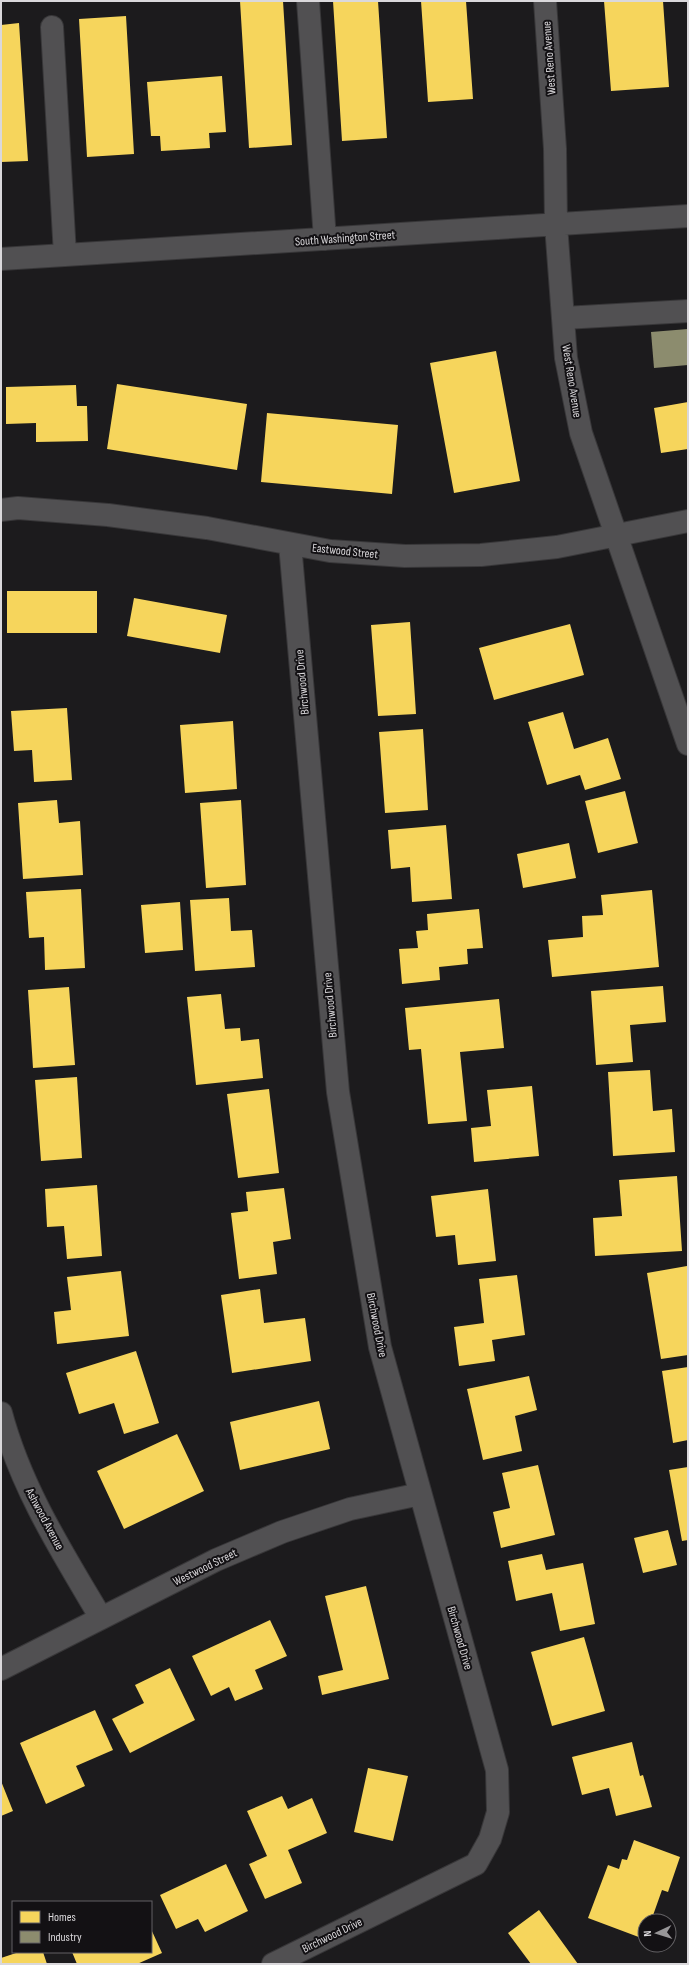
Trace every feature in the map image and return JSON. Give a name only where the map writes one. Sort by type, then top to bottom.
[{"type":"street","points":[[308,1],[325,239]]},
{"type":"street","name":"West Reno Avenue","points":[[544,1],[555,149],[556,225],[566,358],[581,434],[617,534],[688,744]]},
{"type":"street","points":[[52,27],[65,255]]},
{"type":"street","name":"South Washington Street","points":[[1,259],[688,216]]},
{"type":"street","points":[[564,318],[688,311]]},
{"type":"street","name":"Eastwood Street","points":[[1,510],[18,508],[108,515],[207,528],[330,551],[405,556],[481,555],[557,547],[688,521]]},
{"type":"street","name":"Birchwood Drive","points":[[273,1964],[476,1864],[490,1839],[498,1812],[497,1770],[380,1347],[338,1092],[290,544]]},
{"type":"street","name":"Ashwood Avenue","points":[[1,1413],[25,1482],[42,1518],[101,1618]]},
{"type":"street","name":"Westwood Street","points":[[1,1669],[216,1560],[282,1532],[350,1509],[420,1494]]},
{"type":"building: Homes","points":[[240,1],[283,1],[292,145],[249,148]]},
{"type":"building: Homes","points":[[333,1],[378,1],[387,138],[342,141]]},
{"type":"building: Homes","points":[[421,1],[466,1],[473,99],[428,102]]},
{"type":"building: Homes","points":[[604,1],[663,1],[669,87],[611,91]]},
{"type":"building: Homes","points":[[126,16],[134,154],[87,157],[79,19]]},
{"type":"building: Homes","points":[[19,23],[28,161],[1,162],[1,25]]},
{"type":"building: Homes","points":[[222,76],[226,132],[209,133],[210,148],[161,151],[160,136],[151,136],[147,82]]},
{"type":"building: Homes","points":[[496,351],[520,481],[454,493],[430,363]]},
{"type":"building: Homes","points":[[117,384],[247,404],[237,470],[107,449]]},
{"type":"building: Homes","points":[[76,385],[77,406],[87,406],[88,441],[36,442],[36,423],[6,424],[6,387]]},
{"type":"building: Homes","points":[[688,402],[688,449],[661,453],[654,408]]},
{"type":"building: Homes","points":[[267,413],[398,425],[392,494],[261,482]]},
{"type":"building: Homes","points":[[7,591],[97,591],[97,633],[7,633]]},
{"type":"building: Homes","points":[[134,598],[227,615],[220,653],[127,636]]},
{"type":"building: Homes","points":[[410,622],[416,714],[378,716],[371,625]]},
{"type":"building: Homes","points":[[570,624],[584,675],[494,700],[479,648]]},
{"type":"building: Homes","points":[[67,708],[72,780],[34,782],[32,750],[14,751],[11,711]]},
{"type":"building: Homes","points":[[563,712],[574,749],[608,738],[621,779],[585,790],[580,775],[547,785],[528,722]]},
{"type":"building: Homes","points":[[233,721],[237,789],[185,793],[180,725]]},
{"type":"building: Homes","points":[[423,729],[428,810],[385,813],[379,732]]},
{"type":"building: Homes","points":[[625,791],[638,843],[598,853],[585,801]]},
{"type":"building: Homes","points":[[57,800],[59,823],[80,821],[83,875],[23,879],[18,803]]},
{"type":"building: Homes","points":[[241,800],[246,885],[206,888],[200,803]]},
{"type":"building: Homes","points":[[446,825],[452,899],[412,902],[410,867],[391,869],[388,830]]},
{"type":"building: Homes","points":[[569,843],[576,878],[523,888],[517,854]]},
{"type":"building: Homes","points":[[81,889],[85,968],[45,970],[44,937],[29,938],[26,892]]},
{"type":"building: Homes","points":[[652,890],[659,967],[552,977],[548,940],[583,937],[582,916],[603,915],[601,895]]},
{"type":"building: Homes","points":[[229,898],[231,931],[252,930],[255,967],[195,971],[190,900]]},
{"type":"building: Homes","points":[[180,902],[183,950],[145,953],[141,905]]},
{"type":"building: Homes","points":[[479,909],[483,948],[467,949],[468,964],[439,967],[440,980],[402,984],[399,949],[418,948],[416,931],[428,930],[427,914]]},
{"type":"building: Homes","points":[[663,986],[666,1022],[630,1025],[633,1062],[596,1065],[591,991]]},
{"type":"building: Homes","points":[[69,987],[75,1065],[33,1068],[28,990]]},
{"type":"building: Homes","points":[[221,994],[225,1029],[240,1028],[241,1041],[259,1039],[263,1078],[196,1085],[187,997]]},
{"type":"building: Homes","points":[[499,999],[504,1048],[460,1052],[467,1121],[428,1124],[421,1049],[409,1050],[405,1008]]},
{"type":"building: Homes","points":[[650,1070],[653,1111],[672,1109],[675,1152],[613,1156],[608,1072]]},
{"type":"building: Homes","points":[[77,1077],[82,1158],[41,1161],[35,1080]]},
{"type":"building: Homes","points":[[532,1086],[539,1156],[474,1162],[471,1128],[491,1126],[487,1090]]},
{"type":"building: Homes","points":[[269,1089],[279,1173],[238,1178],[227,1094]]},
{"type":"building: Homes","points":[[677,1176],[682,1251],[595,1256],[593,1218],[622,1216],[619,1180]]},
{"type":"building: Homes","points":[[97,1185],[102,1256],[67,1259],[64,1226],[47,1227],[45,1189]]},
{"type":"building: Homes","points":[[284,1188],[291,1239],[273,1242],[277,1274],[239,1279],[231,1213],[248,1211],[246,1192]]},
{"type":"building: Homes","points":[[488,1189],[496,1261],[458,1265],[455,1235],[436,1237],[431,1196]]},
{"type":"building: Homes","points":[[687,1266],[688,1355],[661,1359],[647,1273]]},
{"type":"building: Homes","points":[[121,1271],[129,1336],[57,1344],[54,1312],[71,1310],[67,1277]]},
{"type":"building: Homes","points":[[517,1275],[525,1335],[492,1340],[495,1361],[459,1366],[454,1327],[484,1323],[479,1279]]},
{"type":"building: Homes","points":[[260,1289],[264,1323],[305,1318],[311,1361],[232,1373],[221,1295]]},
{"type":"building: Homes","points":[[136,1351],[159,1423],[124,1434],[114,1403],[79,1414],[66,1373]]},
{"type":"building: Homes","points":[[688,1367],[688,1440],[673,1443],[662,1371]]},
{"type":"building: Homes","points":[[529,1376],[537,1410],[515,1416],[522,1451],[483,1460],[467,1389]]},
{"type":"building: Homes","points":[[319,1401],[330,1449],[240,1470],[230,1422]]},
{"type":"building: Homes","points":[[177,1434],[204,1491],[124,1529],[97,1471]]},
{"type":"building: Homes","points":[[538,1465],[555,1535],[501,1548],[493,1512],[510,1508],[502,1473]]},
{"type":"building: Homes","points":[[688,1467],[688,1540],[682,1541],[669,1470]]},
{"type":"building: Homes","points":[[668,1530],[677,1565],[643,1573],[634,1538]]},
{"type":"building: Homes","points":[[542,1554],[546,1570],[583,1563],[595,1624],[560,1631],[552,1593],[516,1601],[508,1561]]},
{"type":"building: Homes","points":[[366,1586],[389,1679],[322,1695],[318,1676],[343,1670],[325,1596]]},
{"type":"building: Homes","points":[[270,1620],[287,1656],[255,1670],[263,1689],[235,1701],[229,1687],[211,1696],[192,1656]]},
{"type":"building: Homes","points":[[584,1637],[605,1711],[552,1726],[531,1652]]},
{"type":"building: Homes","points":[[170,1668],[195,1720],[130,1753],[112,1719],[144,1703],[135,1685]]},
{"type":"building: Homes","points":[[95,1710],[113,1750],[76,1766],[85,1786],[46,1804],[20,1743]]},
{"type":"building: Homes","points":[[632,1742],[640,1776],[643,1775],[652,1807],[616,1816],[609,1788],[582,1795],[572,1757]]},
{"type":"building: Homes","points":[[368,1768],[408,1776],[393,1841],[354,1832]]},
{"type":"building: Homes","points":[[1,1781],[13,1811],[1,1816]]},
{"type":"building: Homes","points":[[282,1796],[288,1809],[312,1798],[327,1833],[288,1850],[302,1883],[265,1899],[249,1864],[267,1856],[247,1811]]},
{"type":"building: Homes","points":[[634,1840],[680,1857],[668,1892],[662,1890],[654,1913],[637,1913],[637,1936],[588,1918],[608,1865],[619,1869],[622,1859],[627,1860]]},
{"type":"building: Homes","points":[[226,1864],[248,1911],[205,1932],[198,1919],[176,1929],[160,1895]]},
{"type":"building: Homes","points":[[539,1910],[578,1964],[531,1964],[508,1933]]},
{"type":"building: Homes","points":[[152,1931],[162,1953],[137,1964],[77,1964],[72,1953],[152,1953]]},
{"type":"building: Homes","points":[[16,1953],[43,1953],[47,1964],[1,1964],[1,1958]]},
{"type":"building: Industry","points":[[688,329],[688,365],[654,368],[651,332]]}]
